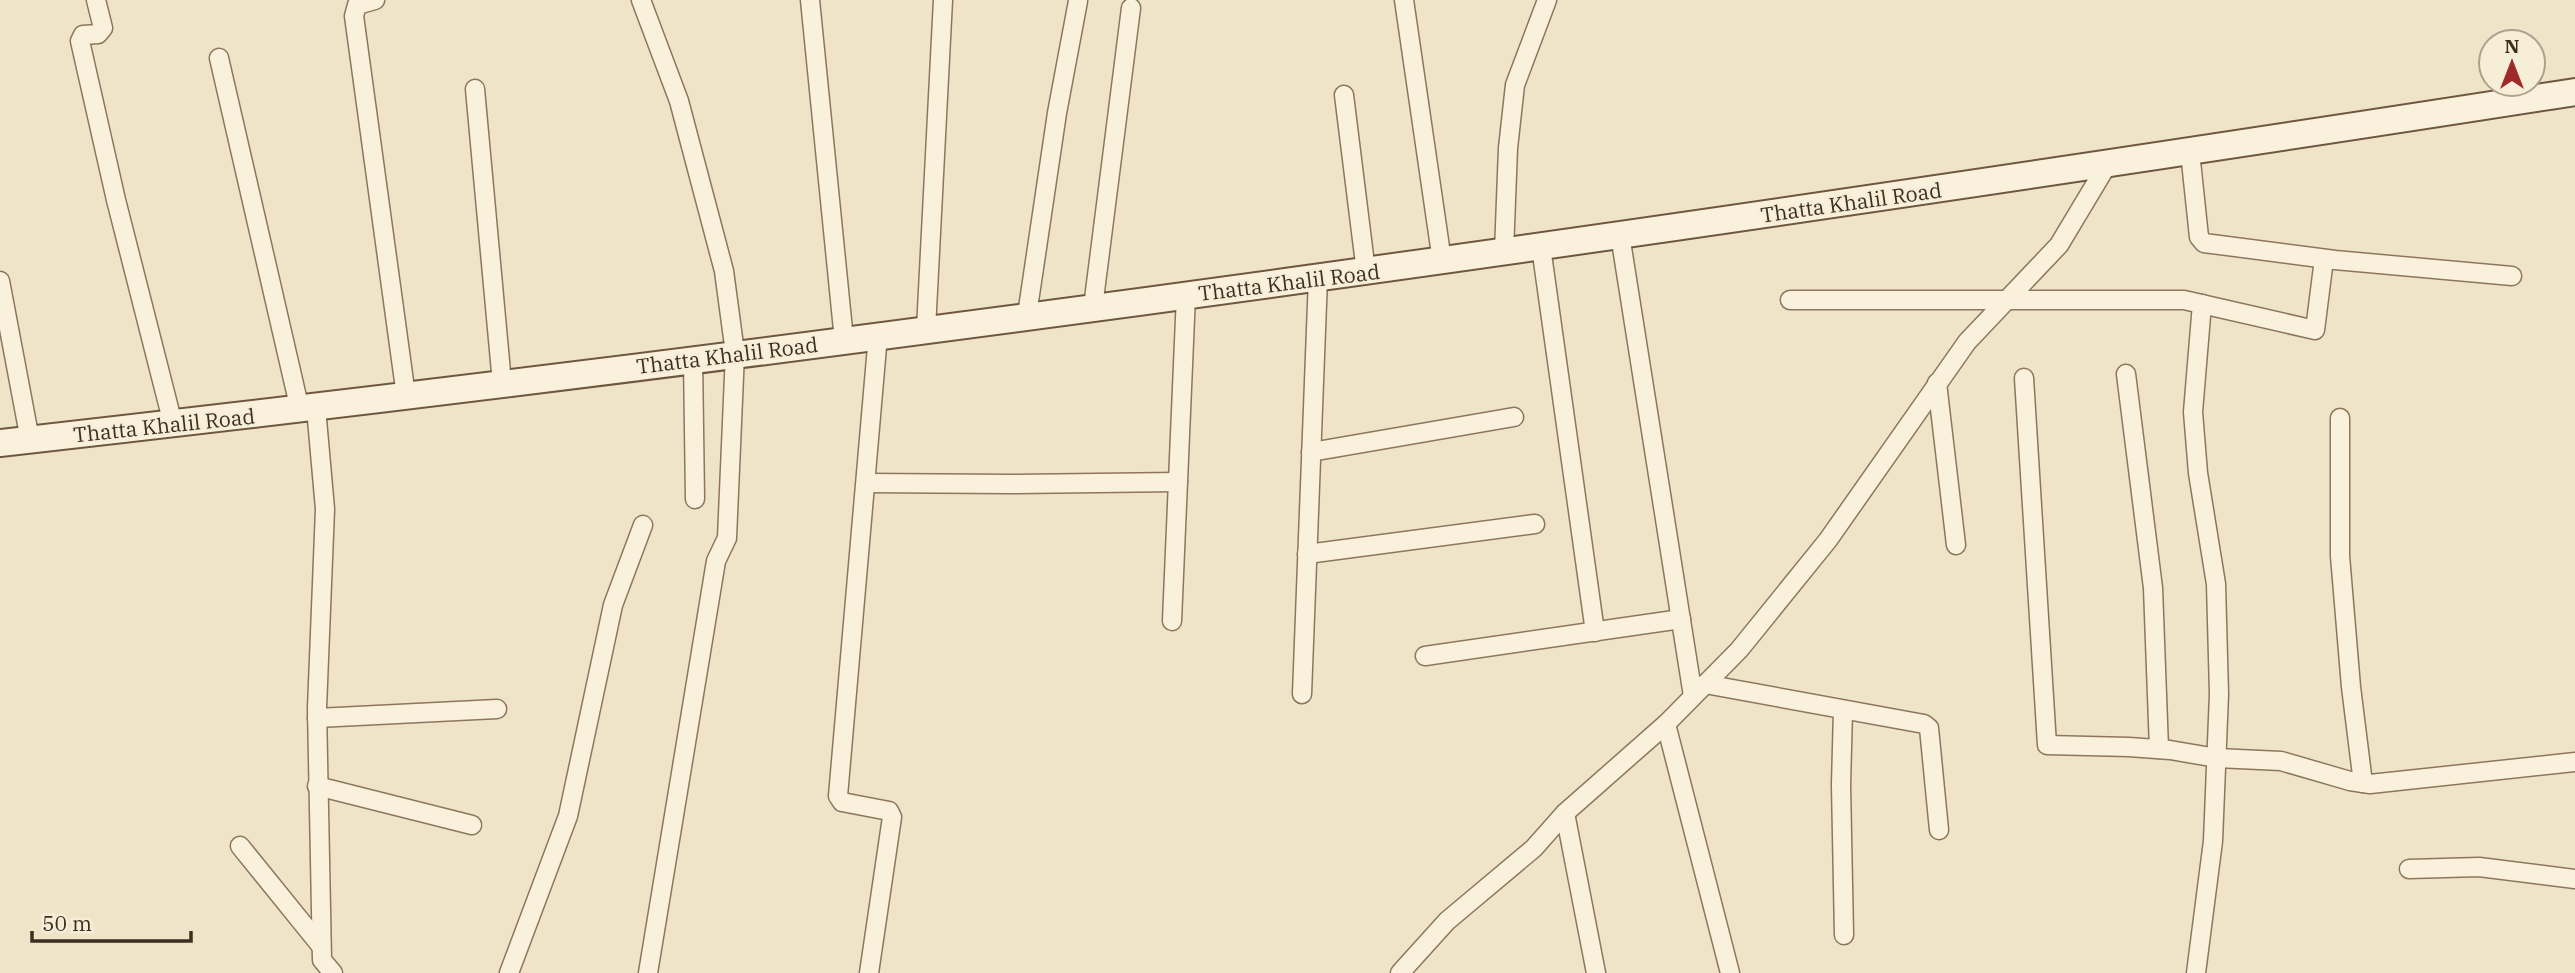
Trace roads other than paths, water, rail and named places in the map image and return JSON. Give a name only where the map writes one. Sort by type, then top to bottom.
[{"type":"street","points":[[96,0],[103,28],[97,34],[83,35],[80,41],[116,200],[173,424]]},
{"type":"street","points":[[374,0],[357,5],[354,16],[406,396]]},
{"type":"street","points":[[642,0],[679,101],[724,271],[735,353],[727,538],[716,561],[648,973]]},
{"type":"street","points":[[810,0],[844,340]]},
{"type":"street","points":[[926,329],[943,0]]},
{"type":"street","points":[[1404,0],[1442,261]]},
{"type":"street","points":[[1504,253],[1508,148],[1515,85],[1547,0]]},
{"type":"street","points":[[1027,316],[1058,113],[1079,1]]},
{"type":"street","points":[[1093,307],[1131,8]]},
{"type":"street","points":[[219,58],[308,409],[325,509],[317,718],[324,963]]},
{"type":"street","points":[[475,89],[502,383]]},
{"type":"street","name":"Thatta Khalil Road","points":[[0,443],[308,409],[1366,272],[2107,165],[2575,92]]},
{"type":"street","points":[[1344,94],[1366,272]]},
{"type":"street","points":[[2190,152],[2199,237],[2204,243],[2324,259],[2512,276]]},
{"type":"street","points":[[1400,973],[1447,921],[1534,848],[1564,813],[1666,724],[1739,650],[1828,540],[1967,342],[2059,245],[2107,165]]},
{"type":"street","points":[[1620,235],[1681,619],[1699,690]]},
{"type":"street","points":[[1541,247],[1595,632]]},
{"type":"street","points":[[1790,300],[2184,300],[2315,330],[2324,259]]},
{"type":"street","points":[[1302,694],[1318,278]]},
{"type":"street","points":[[0,281],[30,440]]},
{"type":"street","points":[[1172,621],[1186,295]]},
{"type":"street","points":[[2196,973],[2213,841],[2217,758],[2218,607],[2193,412],[2202,304]]},
{"type":"street","points":[[869,973],[892,817],[888,811],[842,802],[838,796],[878,335]]},
{"type":"street","points":[[693,359],[695,499]]},
{"type":"street","points":[[2126,373],[2153,588],[2159,749]]},
{"type":"street","points":[[2024,378],[2047,745],[2159,749],[2217,758],[2281,761],[2363,783],[2575,762]]},
{"type":"street","points":[[1937,383],[1956,545]]},
{"type":"street","points":[[1311,452],[1514,417]]},
{"type":"street","points":[[2340,418],[2340,556],[2350,687],[2363,783]]},
{"type":"street","points":[[866,483],[1178,482]]},
{"type":"street","points":[[1307,554],[1535,524]]},
{"type":"street","points":[[509,973],[568,816],[613,605],[643,525]]},
{"type":"street","points":[[1425,656],[1681,619]]},
{"type":"street","points":[[1699,690],[1924,724],[1929,728],[1939,830]]},
{"type":"street","points":[[317,718],[498,709]]},
{"type":"street","points":[[1843,710],[1841,785],[1844,935]]},
{"type":"street","points":[[1666,724],[1730,973]]},
{"type":"street","points":[[317,786],[472,825]]},
{"type":"street","points":[[1564,813],[1596,973]]},
{"type":"street","points":[[240,846],[324,963]]},
{"type":"street","points":[[2409,869],[2479,867],[2575,879]]}]
